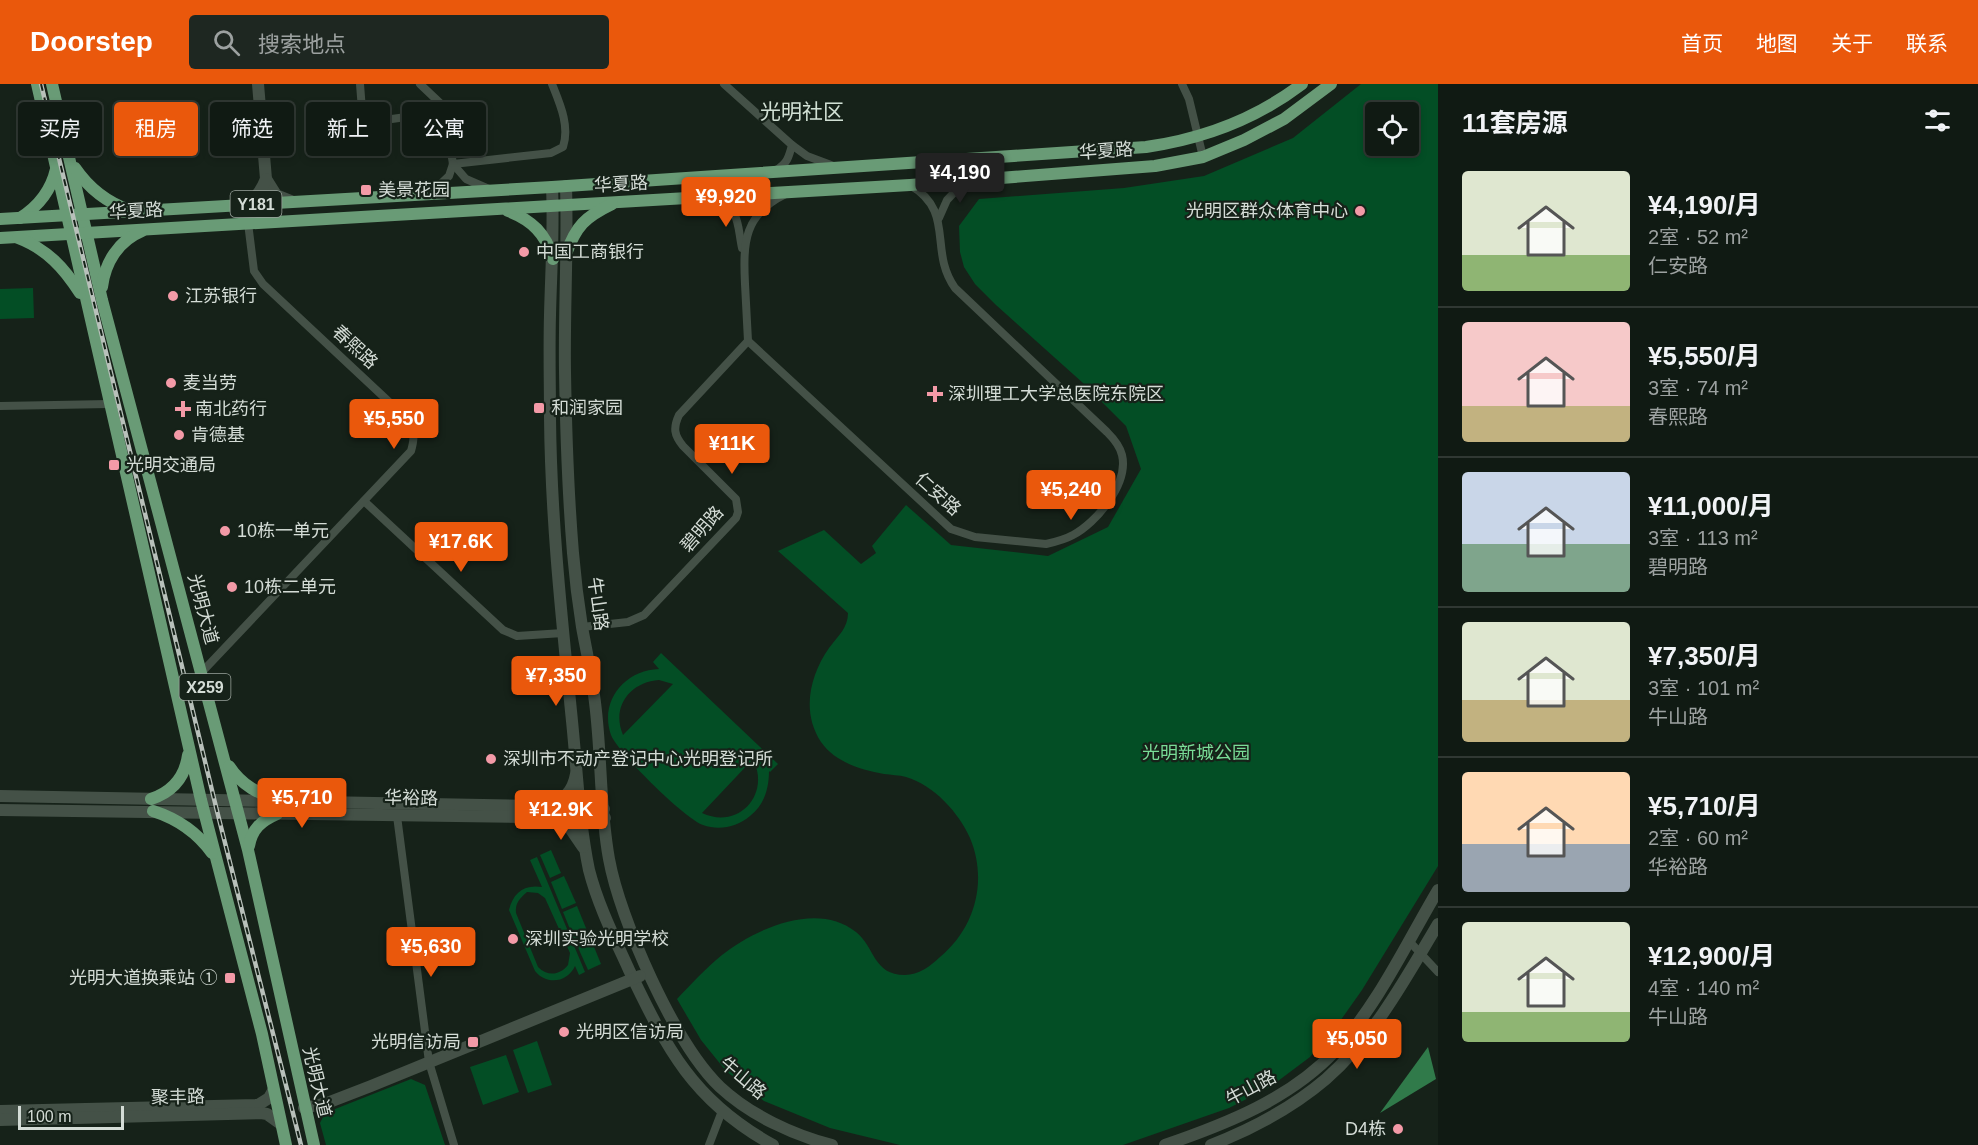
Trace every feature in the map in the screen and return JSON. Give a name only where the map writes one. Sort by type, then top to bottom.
[{"type":"main road","name":"X259","points":[[36,84],[202,806],[262,1034],[286,1145]]},
{"type":"main road","name":"光明大道","points":[[52,84],[102,300],[248,850],[314,1145]]},
{"type":"main road","name":"华夏路","points":[[0,219],[552,187],[1146,147],[1198,137],[1250,116],[1302,84]]},
{"type":"main road","name":"华夏路","points":[[0,238],[504,210],[1155,166],[1203,157],[1267,130],[1331,84]]},
{"type":"main road","points":[[71,160],[87,183],[100,195],[133,211]]},
{"type":"main road","points":[[20,218],[31,211],[49,190],[56,164]]},
{"type":"main road","points":[[566,254],[572,237],[584,221],[616,202]]},
{"type":"main road","points":[[504,210],[521,217],[537,228],[547,241],[553,259]]},
{"type":"main road","points":[[102,300],[103,277],[112,256],[127,239],[148,229]]},
{"type":"main road","points":[[14,237],[40,248],[51,256],[70,277],[86,303]]},
{"type":"main road","points":[[188,745],[187,765],[181,777],[152,805],[193,832],[216,860]]},
{"type":"main road","points":[[223,755],[242,782],[263,795],[281,801]]},
{"type":"main road","points":[[248,850],[252,833],[257,826],[277,814]]},
{"type":"street","points":[[243,205],[257,196],[266,180],[258,84]]},
{"type":"street","points":[[360,84],[363,123],[402,118]]},
{"type":"street","points":[[420,84],[438,102]]},
{"type":"street","points":[[453,164],[551,153],[563,147],[566,138],[565,124],[561,105],[552,84]]},
{"type":"street","points":[[724,84],[792,145],[807,156],[838,168]]},
{"type":"street","points":[[1182,84],[1189,99],[1203,157]]},
{"type":"street","points":[[773,172],[784,165],[792,145]]},
{"type":"street","points":[[451,156],[453,164],[466,179],[492,190]]},
{"type":"street","points":[[430,194],[449,176],[453,164]]},
{"type":"street","points":[[266,180],[276,195],[291,201]]},
{"type":"street","points":[[939,218],[947,200],[967,180]]},
{"type":"street","points":[[910,184],[929,200],[939,218]]},
{"type":"street","name":"牛山路","points":[[566,186],[565,371],[573,552],[582,627],[594,695],[607,847],[614,881],[622,907],[649,972],[674,1022],[691,1049],[719,1085],[740,1103],[758,1114],[832,1145]]},
{"type":"street","name":"牛山路","points":[[552,187],[553,259],[550,314],[552,482],[563,633],[587,859],[599,903],[634,979],[678,1062],[693,1082],[722,1111],[773,1145]]},
{"type":"street","points":[[744,255],[749,229],[760,211],[774,200],[791,192]]},
{"type":"street","points":[[710,196],[724,203],[734,213],[739,225],[744,255],[748,341]]},
{"type":"street","name":"仁安路","points":[[748,341],[951,529],[966,536],[1036,544],[1056,542],[1074,535],[1099,513],[1115,492],[1122,474],[1121,450],[1107,432],[955,288],[942,260],[939,218]]},
{"type":"street","name":"春熙路","points":[[201,673],[411,451],[415,438],[411,425],[402,414],[263,284],[254,271],[248,223]]},
{"type":"street","name":"碧明路","points":[[582,627],[628,622],[644,615],[736,518],[738,512],[736,499],[683,446],[675,428],[679,415],[748,341]]},
{"type":"street","points":[[0,406],[109,404]]},
{"type":"street","points":[[364,501],[503,630],[517,636],[563,633]]},
{"type":"street","points":[[539,812],[567,795],[574,783],[577,767]]},
{"type":"street","name":"华裕路","points":[[0,796],[152,805],[237,807],[277,814],[397,816],[539,812]]},
{"type":"street","name":"华裕路","points":[[237,807],[281,801],[604,813]]},
{"type":"street","name":"华裕路","points":[[0,810],[152,805]]},
{"type":"street","points":[[539,812],[570,828],[579,840],[587,859]]},
{"type":"street","points":[[397,816],[429,1062],[454,1145]]},
{"type":"street","name":"牛山路","points":[[1165,1145],[1226,1122],[1278,1096],[1304,1078],[1334,1051],[1359,1020],[1387,978],[1438,890]]},
{"type":"street","name":"牛山路","points":[[1211,1145],[1228,1142],[1306,1095],[1327,1078],[1369,1033],[1438,924]]},
{"type":"street","points":[[1409,941],[1438,972]]},
{"type":"street","points":[[304,1108],[327,1103],[649,972]]},
{"type":"street","name":"聚丰路","points":[[0,1111],[258,1105],[269,1098],[273,1091]]},
{"type":"street","points":[[709,1145],[722,1111]]},
{"type":"street","name":"聚丰路","points":[[0,1120],[261,1113],[267,1114],[281,1124]]},
{"type":"street","points":[[1226,1122],[1228,1142]]},
{"type":"green space","name":"光明新城公园","points":[[1361,84],[1438,84],[1438,866],[1362,990],[1338,1024],[1310,1057],[1270,1087],[1229,1108],[1123,1145],[900,1145],[830,1128],[764,1101],[726,1071],[701,1040],[677,999],[699,976],[722,955],[752,936],[788,922],[806,919],[824,919],[841,923],[862,938],[880,965],[887,970],[894,974],[915,973],[936,960],[962,932],[970,918],[978,887],[978,871],[970,838],[959,819],[936,793],[903,776],[866,770],[849,764],[834,755],[821,742],[811,718],[810,694],[822,659],[844,628],[848,613],[778,551],[824,530],[861,564],[876,553],[872,546],[906,505],[951,545],[1048,556],[1108,527],[1141,469],[1126,426],[1083,383],[975,284],[964,267],[960,252],[959,226],[979,199],[1124,188],[1204,176],[1293,138]]},
{"type":"green space","points":[[33,288],[34,318],[0,319],[0,289]]},
{"type":"green space","points":[[661,653],[778,764],[769,771],[767,790],[759,807],[739,823],[715,828],[694,820],[638,770],[611,735],[608,722],[612,699],[626,681],[635,675],[659,669],[653,662]],"holes":[[[659,680],[673,684],[623,735],[619,715],[626,698],[639,686]],[[753,759],[758,785],[748,806],[728,817],[715,817],[702,813]]]},
{"type":"green space","points":[[551,850],[561,873],[550,878],[540,855]]},
{"type":"green space","points":[[537,857],[585,972],[579,975],[575,966],[562,979],[551,980],[540,976],[535,971],[509,910],[513,899],[520,891],[530,887],[542,887],[530,860]],"holes":[[[538,893],[545,898],[570,953],[568,965],[554,974],[538,967],[516,913],[517,904],[524,894]]]},
{"type":"green space","points":[[564,876],[576,903],[562,909],[551,882]]},
{"type":"green space","points":[[577,906],[588,933],[574,939],[563,912]]},
{"type":"green space","points":[[590,937],[601,964],[588,970],[576,943]]},
{"type":"green space","points":[[537,1041],[552,1085],[528,1093],[513,1050]]},
{"type":"green space","points":[[506,1055],[519,1092],[483,1105],[470,1067]]},
{"type":"green space","points":[[411,1079],[425,1085],[445,1145],[326,1145],[320,1123],[325,1113]]},
{"type":"shaded area","points":[[1428,1047],[1436,1079],[1380,1113]]},
{"type":"railway","points":[[41,84],[217,811],[301,1145]]},
{"type":"place","name":"美景花园","points":[[366,190]]},
{"type":"place","name":"光明区群众体育中心","points":[[1360,211]]},
{"type":"place","name":"中国工商银行","points":[[524,252]]},
{"type":"place","name":"江苏银行","points":[[173,296]]},
{"type":"place","name":"麦当劳","points":[[171,383]]},
{"type":"place","name":"深圳理工大学总医院东院区","points":[[935,394]]},
{"type":"place","name":"和润家园","points":[[539,408]]},
{"type":"place","name":"南北药行","points":[[183,409]]},
{"type":"place","name":"肯德基","points":[[179,435]]},
{"type":"place","name":"光明交通局","points":[[114,465]]},
{"type":"place","name":"10栋一单元","points":[[225,531]]},
{"type":"place","name":"10栋二单元","points":[[232,587]]},
{"type":"place","name":"深圳市不动产登记中心光明登记所","points":[[491,759]]},
{"type":"place","name":"深圳实验光明学校","points":[[513,939]]},
{"type":"place","name":"光明大道换乘站 ①","points":[[230,978]]},
{"type":"place","name":"光明区信访局","points":[[564,1032]]},
{"type":"place","name":"光明信访局","points":[[473,1042]]},
{"type":"place","name":"D4栋","points":[[1398,1129]]},
{"type":"district","name":"光明社区","points":[[802,112]]}]
